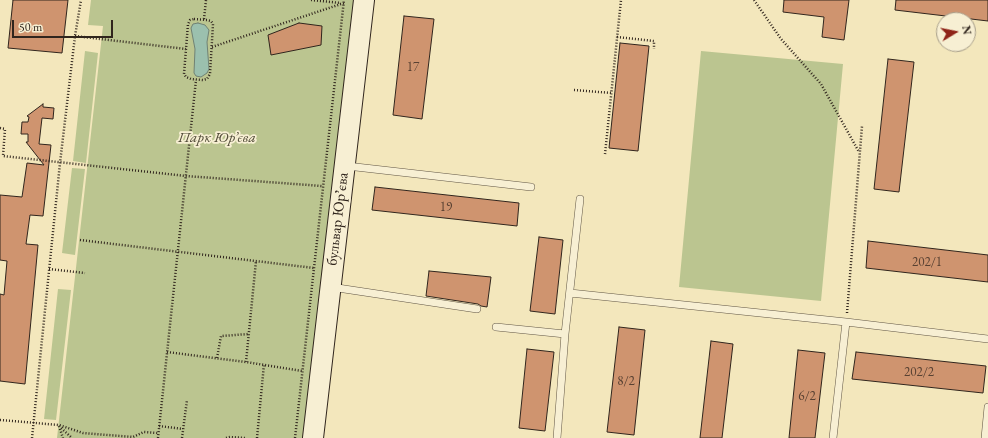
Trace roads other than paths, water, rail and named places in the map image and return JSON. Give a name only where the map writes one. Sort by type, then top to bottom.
[{"type":"street","name":"бульвар Юрʼєва","points":[[313,438],[325,275],[344,166],[364,3]]},
{"type":"lane","points":[[344,166],[531,187]]},
{"type":"lane","points":[[557,438],[565,334],[580,199]]},
{"type":"lane","points":[[325,275],[477,309]]},
{"type":"lane","points":[[570,293],[846,322],[988,339]]},
{"type":"lane","points":[[833,438],[846,322]]},
{"type":"lane","points":[[496,328],[565,334]]},
{"type":"lane","points":[[985,438],[988,407]]},
{"type":"park label","name":"Парк Юр’єва","points":[[217,138]]}]
